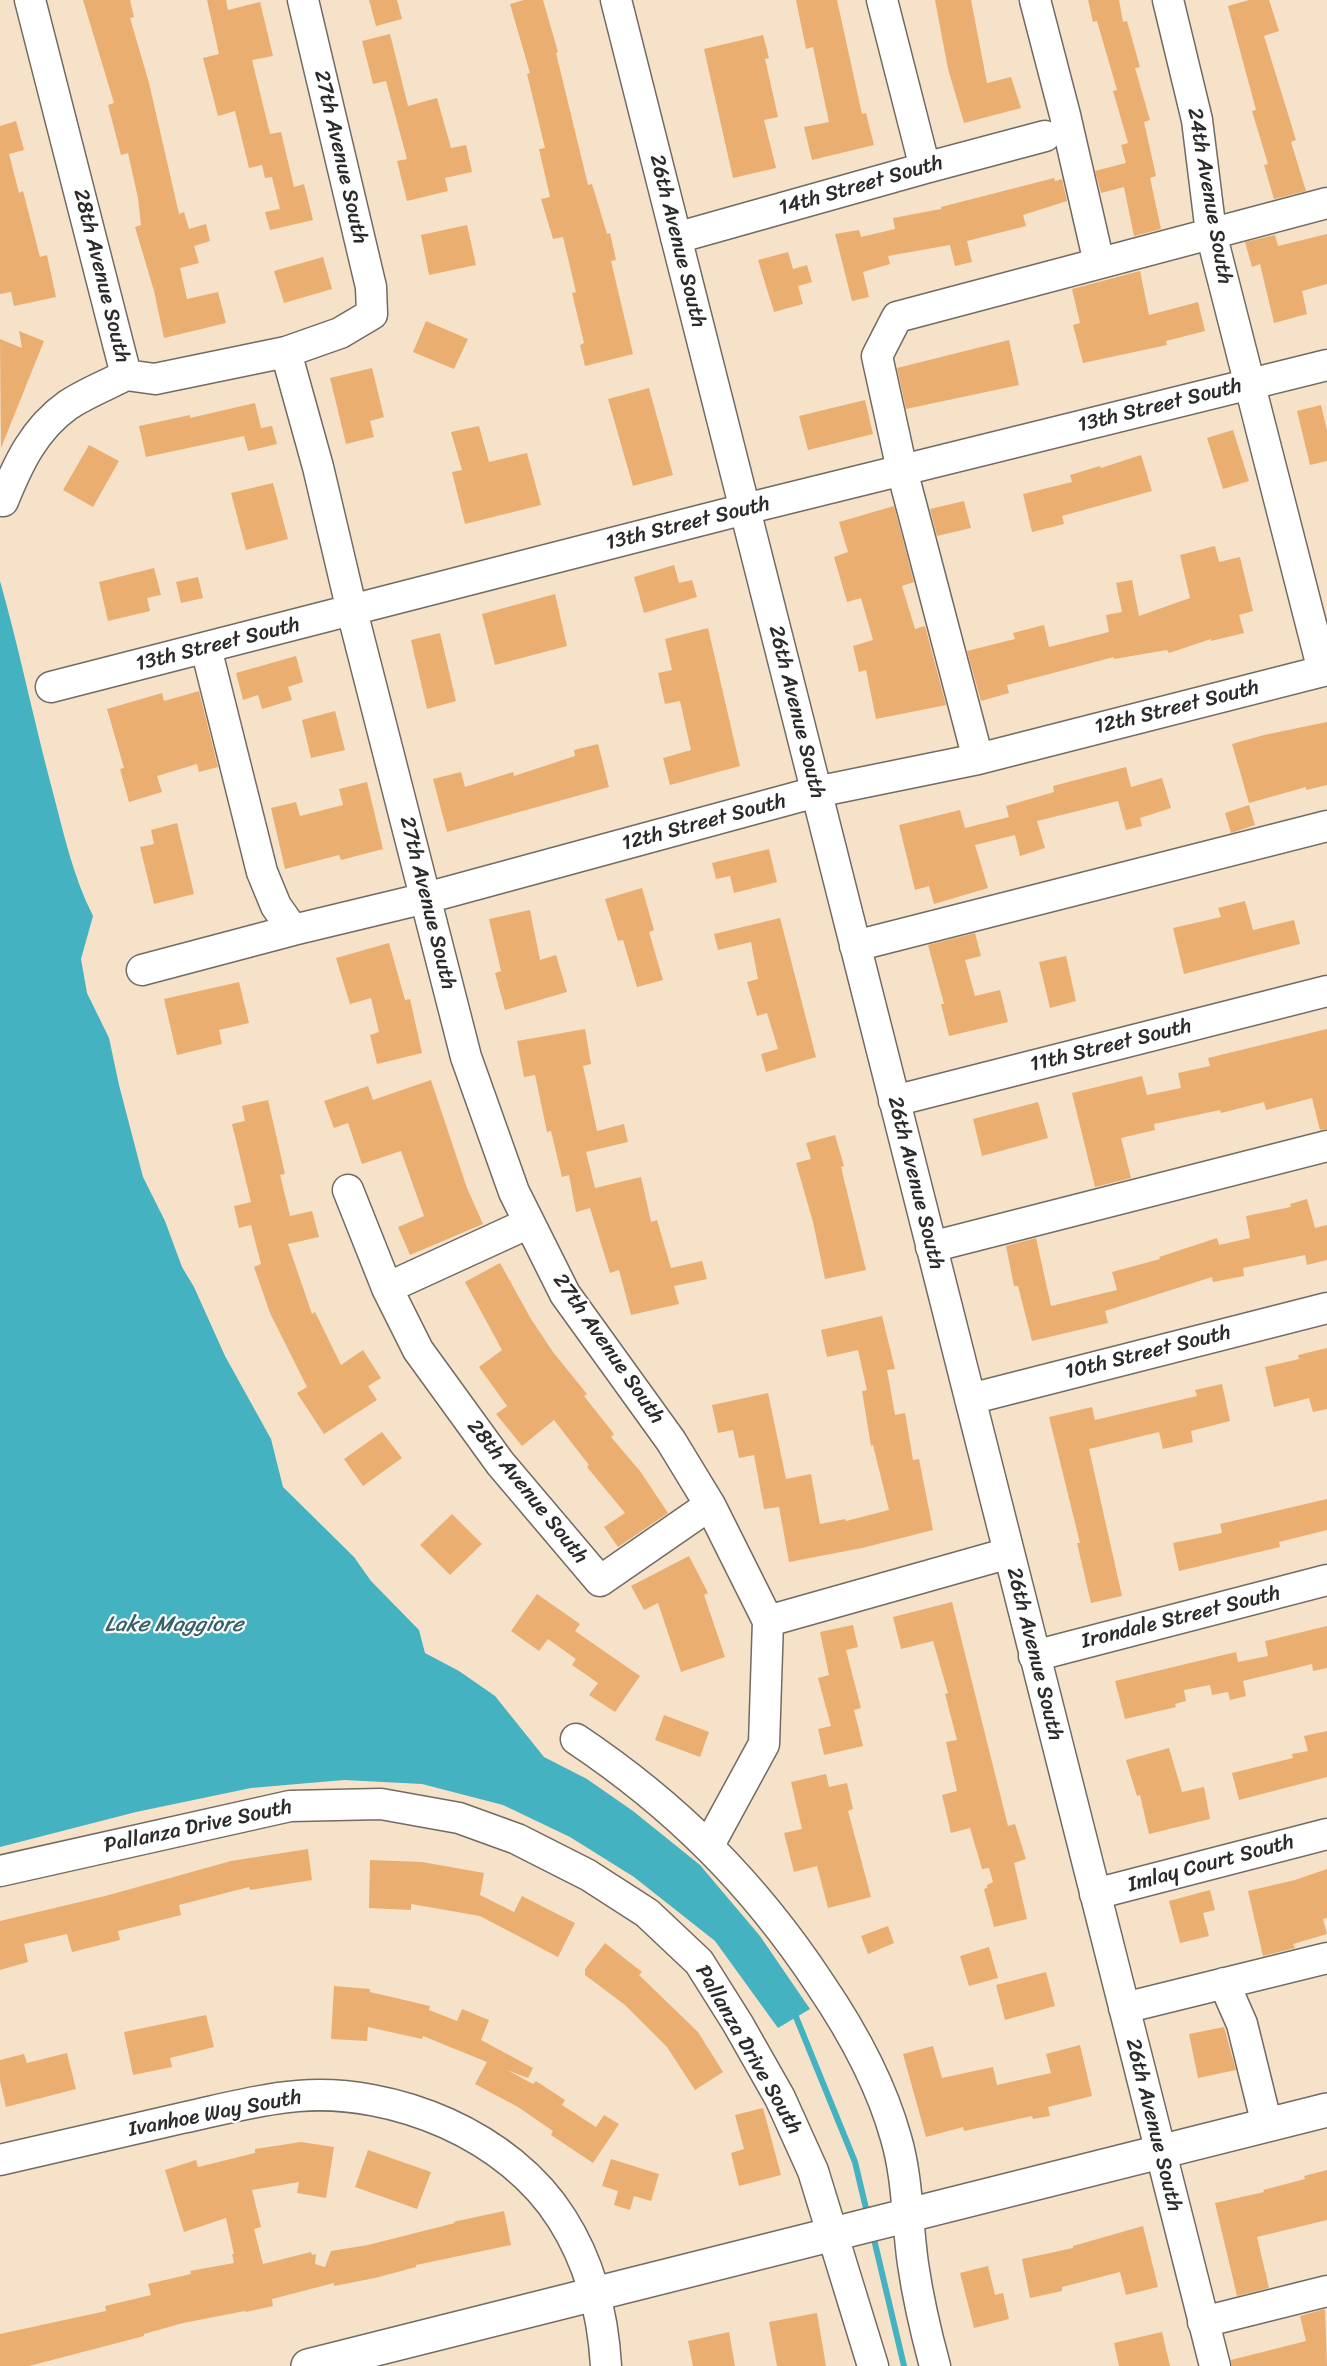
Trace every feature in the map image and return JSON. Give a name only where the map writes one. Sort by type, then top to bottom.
[{"type":"main road","points":[[308,2366],[1327,2110]]},
{"type":"street","name":"28th Avenue South","points":[[3,501],[20,459],[37,435],[68,405],[126,375],[30,0]]},
{"type":"street","name":"27th Avenue South","points":[[303,0],[371,287],[372,314],[340,333],[286,352],[318,467],[352,611],[466,1057],[514,1192],[565,1294],[671,1441],[710,1505],[768,1621],[764,1744],[709,1845]]},
{"type":"street","name":"26th Avenue South","points":[[616,0],[1215,2366]]},
{"type":"street","points":[[882,0],[925,168]]},
{"type":"street","points":[[1035,0],[1065,115],[1099,263]]},
{"type":"street","name":"24th Avenue South","points":[[1168,0],[1197,120],[1211,233],[1325,671]]},
{"type":"street","name":"14th Street South","points":[[676,238],[1045,136]]},
{"type":"street","points":[[978,759],[902,470],[877,356],[897,317],[1327,203]]},
{"type":"street","points":[[126,375],[155,379],[286,352]]},
{"type":"street","name":"13th Street South","points":[[51,687],[745,509],[1327,365]]},
{"type":"street","points":[[206,648],[262,872],[276,906],[293,930]]},
{"type":"street","name":"12th Street South","points":[[142,970],[426,898],[816,792],[978,759],[1325,671]]},
{"type":"street","points":[[855,946],[1327,826]]},
{"type":"street","name":"11th Street South","points":[[894,1101],[1327,991]]},
{"type":"street","points":[[931,1247],[1327,1146]]},
{"type":"street","name":"28th Avenue South","points":[[348,1190],[387,1288],[418,1350],[500,1463],[600,1581],[710,1505]]},
{"type":"street","points":[[387,1288],[529,1223]]},
{"type":"street","name":"10th Street South","points":[[970,1399],[1327,1308]]},
{"type":"street","points":[[768,1621],[1009,1553]]},
{"type":"street","name":"Irondale Street South","points":[[1034,1656],[1327,1580]]},
{"type":"street","points":[[576,1739],[623,1771],[709,1845],[762,1904],[801,1955],[843,2017],[871,2073],[896,2137],[904,2172],[872,2223],[868,2358]]},
{"type":"street","name":"Pallanza Drive South","points":[[0,1871],[290,1806],[381,1804],[459,1818],[517,1839],[588,1875],[647,1913],[699,1962],[780,2098],[813,2171],[872,2223]]},
{"type":"street","name":"Imlay Court South","points":[[1095,1894],[1327,1834]]},
{"type":"street","points":[[1124,2008],[1327,1958]]},
{"type":"street","points":[[1224,1983],[1242,2024],[1267,2125]]},
{"type":"street","name":"Ivanhoe Way South","points":[[0,2160],[235,2106],[298,2096],[348,2096],[433,2116],[479,2140],[528,2177],[562,2219],[587,2271],[595,2294],[605,2340],[606,2366]]},
{"type":"street","points":[[872,2223],[913,2266],[935,2366]]},
{"type":"street","points":[[1203,2322],[1327,2291]]},
{"type":"water","name":"Lake Maggiore","points":[[0,581],[64,835],[79,884],[93,916],[81,959],[87,993],[109,1038],[143,1177],[165,1221],[182,1267],[194,1287],[225,1356],[271,1439],[283,1487],[354,1557],[371,1581],[419,1630],[425,1653],[459,1671],[495,1696],[544,1757],[587,1779],[633,1811],[700,1865],[760,1936],[810,2009],[778,2028],[715,1941],[634,1877],[570,1837],[503,1805],[422,1784],[344,1780],[251,1788],[136,1812],[0,1847]]},
{"type":"building","points":[[83,0],[130,0],[134,17],[130,18],[149,83],[179,214],[184,212],[189,229],[206,224],[210,241],[194,246],[199,263],[180,268],[187,299],[218,292],[226,323],[164,338],[154,291],[135,227],[141,225],[138,198],[128,153],[121,155],[108,105],[114,103]]},
{"type":"building","points":[[207,0],[226,0],[228,10],[260,2],[273,56],[252,60],[270,134],[281,132],[294,187],[304,184],[313,220],[270,230],[265,212],[280,209],[272,177],[265,178],[262,165],[249,168],[235,111],[218,116],[203,58],[219,54]]},
{"type":"building","points":[[369,0],[397,0],[402,19],[376,26]]},
{"type":"building","points":[[524,0],[543,0],[558,52],[556,53],[588,185],[592,184],[607,234],[610,233],[616,260],[611,261],[633,354],[585,366],[580,345],[584,343],[572,293],[576,292],[563,237],[553,239],[541,199],[550,197],[539,149],[545,148],[527,74],[530,73],[510,4]]},
{"type":"building","points":[[796,0],[837,0],[862,114],[866,113],[874,145],[812,160],[804,127],[829,122],[813,47],[806,49]]},
{"type":"building","points":[[935,0],[971,0],[987,83],[1011,77],[1021,108],[964,123],[948,69]]},
{"type":"building","points":[[1088,0],[1119,0],[1123,22],[1127,21],[1140,67],[1135,68],[1150,120],[1144,122],[1156,176],[1150,178],[1161,229],[1134,236],[1124,187],[1101,193],[1095,171],[1126,163],[1121,145],[1128,143],[1113,91],[1117,90],[1097,21],[1093,22]]},
{"type":"building","points":[[1249,0],[1269,0],[1279,31],[1264,36],[1296,140],[1291,142],[1306,191],[1274,199],[1264,165],[1268,164],[1252,111],[1256,110],[1228,6]]},
{"type":"building","points":[[390,34],[408,106],[437,98],[451,148],[466,145],[472,172],[445,178],[448,191],[407,201],[397,161],[407,159],[386,81],[373,84],[362,41]]},
{"type":"building","points":[[763,35],[769,58],[765,59],[778,117],[764,120],[776,168],[733,178],[704,49]]},
{"type":"building","points":[[16,121],[24,150],[9,154],[19,193],[23,191],[40,257],[47,255],[56,297],[14,306],[11,292],[0,294],[0,126]]},
{"type":"building","points":[[1054,178],[1055,181],[1062,179],[1067,201],[1023,215],[1026,226],[967,241],[972,262],[955,266],[950,245],[888,256],[890,264],[863,272],[869,297],[852,301],[835,234],[859,230],[861,237],[895,229],[893,218],[941,209],[941,207]]},
{"type":"building","points":[[467,225],[476,265],[429,275],[421,235]]},
{"type":"building","points":[[1327,234],[1327,284],[1302,291],[1307,314],[1274,323],[1260,264],[1252,267],[1245,242],[1275,235],[1278,246]]},
{"type":"building","points":[[788,252],[793,269],[807,265],[812,282],[798,286],[803,304],[774,312],[758,260]]},
{"type":"building","points":[[323,257],[332,289],[284,303],[274,271]]},
{"type":"building","points":[[1140,271],[1149,315],[1198,302],[1205,331],[1166,341],[1167,345],[1083,363],[1073,325],[1080,323],[1072,289]]},
{"type":"building","points":[[426,321],[468,339],[454,369],[413,352]]},
{"type":"building","points":[[19,331],[44,341],[1,448],[0,339],[22,348]]},
{"type":"building","points":[[1009,340],[1019,385],[906,409],[897,368]]},
{"type":"building","points":[[372,368],[384,417],[370,421],[374,437],[346,444],[330,378]]},
{"type":"building","points":[[649,388],[673,475],[633,486],[608,399]]},
{"type":"building","points":[[865,400],[873,434],[808,450],[799,416]]},
{"type":"building","points":[[255,403],[261,428],[272,426],[277,444],[248,451],[244,436],[146,457],[139,426],[190,415],[190,418]]},
{"type":"building","points":[[1321,405],[1327,430],[1327,461],[1310,465],[1297,411]]},
{"type":"building","points":[[479,426],[489,462],[527,453],[541,505],[465,524],[452,472],[462,470],[451,432]]},
{"type":"building","points":[[1233,430],[1249,481],[1223,489],[1207,438]]},
{"type":"building","points":[[89,445],[119,461],[93,507],[63,490]]},
{"type":"building","points":[[1141,455],[1152,491],[1062,516],[1064,524],[1032,532],[1023,494],[1072,482],[1070,475]]},
{"type":"building","points":[[273,483],[288,539],[246,550],[231,493]]},
{"type":"building","points":[[964,501],[971,528],[937,536],[930,509]]},
{"type":"building","points":[[894,506],[914,582],[902,586],[915,629],[925,626],[946,705],[876,719],[866,670],[859,672],[853,646],[873,640],[861,598],[847,602],[834,557],[848,552],[839,522]]},
{"type":"building","points":[[1215,546],[1219,562],[1240,557],[1253,611],[1239,615],[1244,633],[1211,641],[1211,639],[1169,653],[1167,650],[1114,659],[1114,657],[1007,685],[1009,693],[981,701],[967,651],[1015,639],[1013,633],[1044,625],[1049,647],[1109,632],[1106,615],[1122,612],[1116,583],[1132,580],[1139,616],[1190,598],[1180,555]]},
{"type":"building","points":[[674,565],[679,583],[692,580],[697,597],[644,613],[634,577]]},
{"type":"building","points":[[154,568],[161,595],[147,598],[150,611],[108,621],[99,582]]},
{"type":"building","points":[[198,577],[203,598],[181,603],[176,582]]},
{"type":"building","points":[[555,594],[567,646],[495,665],[482,614]]},
{"type":"building","points":[[708,628],[740,766],[670,785],[663,758],[691,750],[680,701],[665,704],[658,673],[672,670],[665,639]]},
{"type":"building","points":[[440,633],[456,701],[427,709],[411,640]]},
{"type":"building","points":[[296,656],[303,682],[288,687],[292,700],[262,709],[258,695],[243,700],[236,673]]},
{"type":"building","points":[[199,691],[218,767],[199,772],[197,764],[157,776],[162,792],[129,802],[120,769],[124,768],[107,709],[162,693],[164,701]]},
{"type":"building","points":[[335,711],[345,750],[311,758],[302,720]]},
{"type":"building","points":[[1327,722],[1327,785],[1306,790],[1306,787],[1249,803],[1232,744]]},
{"type":"building","points":[[598,744],[609,787],[447,832],[433,779],[461,772],[465,787],[513,772],[514,776],[575,756],[574,750]]},
{"type":"building","points":[[1126,767],[1131,787],[1162,778],[1171,808],[1140,818],[1142,826],[1126,830],[1118,801],[1037,821],[1045,848],[1020,856],[1015,835],[975,845],[988,888],[934,904],[929,886],[915,890],[899,825],[960,810],[965,828],[1009,817],[1006,806],[1054,792],[1053,786]]},
{"type":"building","points":[[367,782],[383,849],[341,860],[339,855],[285,869],[271,808],[296,802],[300,816],[343,805],[339,789]]},
{"type":"building","points":[[1249,805],[1255,825],[1231,833],[1225,813]]},
{"type":"building","points":[[177,823],[194,894],[154,904],[140,847],[154,844],[151,830]]},
{"type":"building","points":[[769,849],[777,882],[734,893],[730,876],[716,879],[712,863]]},
{"type":"building","points":[[642,888],[654,930],[649,932],[663,980],[637,987],[623,940],[618,941],[605,899]]},
{"type":"building","points":[[1245,901],[1253,930],[1294,920],[1300,944],[1184,974],[1173,928],[1221,917],[1218,908]]},
{"type":"building","points":[[530,910],[540,960],[556,955],[567,992],[505,1010],[495,973],[501,971],[489,919]]},
{"type":"building","points":[[780,918],[816,1057],[766,1072],[761,1054],[778,1049],[767,1013],[757,1016],[747,982],[758,979],[751,942],[718,950],[714,934]]},
{"type":"building","points":[[975,933],[981,956],[965,960],[975,996],[1000,990],[1008,1022],[949,1036],[941,1004],[944,1004],[928,945]]},
{"type":"building","points":[[389,943],[405,1000],[410,999],[422,1053],[377,1064],[370,1035],[379,1032],[371,998],[350,1004],[336,958]]},
{"type":"building","points":[[1066,956],[1076,1001],[1050,1008],[1039,962]]},
{"type":"building","points":[[239,982],[249,1023],[219,1030],[222,1044],[177,1055],[164,999]]},
{"type":"building","points":[[585,1029],[591,1064],[583,1066],[597,1131],[624,1124],[628,1142],[586,1152],[595,1188],[641,1177],[651,1222],[657,1220],[671,1268],[702,1261],[707,1279],[674,1286],[679,1304],[631,1315],[619,1270],[610,1273],[590,1208],[576,1212],[569,1175],[562,1177],[551,1131],[547,1132],[535,1075],[524,1077],[517,1041]]},
{"type":"building","points":[[1327,1029],[1327,1129],[1320,1130],[1312,1098],[1266,1110],[1264,1102],[1221,1113],[1220,1110],[1154,1124],[1155,1130],[1121,1138],[1131,1178],[1095,1187],[1072,1093],[1142,1076],[1147,1095],[1181,1088],[1178,1073],[1210,1066],[1208,1058]]},
{"type":"building","points":[[431,1080],[467,1188],[483,1224],[410,1255],[398,1227],[424,1216],[401,1151],[362,1164],[348,1123],[334,1128],[324,1101],[368,1086],[373,1100]]},
{"type":"building","points":[[268,1100],[285,1174],[280,1175],[290,1216],[312,1211],[319,1237],[288,1244],[312,1314],[315,1312],[341,1365],[363,1350],[381,1378],[368,1386],[377,1400],[324,1434],[297,1393],[307,1387],[270,1313],[254,1267],[261,1264],[251,1225],[239,1228],[234,1206],[251,1202],[232,1124],[245,1121],[242,1106]]},
{"type":"building","points":[[1038,1102],[1048,1138],[982,1156],[973,1119]]},
{"type":"building","points":[[835,1135],[844,1166],[841,1167],[866,1270],[825,1279],[813,1222],[796,1163],[811,1159],[806,1143]]},
{"type":"building","points":[[1307,1199],[1315,1228],[1327,1225],[1327,1260],[1307,1265],[1305,1255],[1243,1268],[1244,1276],[1213,1282],[1212,1277],[1105,1311],[1108,1323],[1032,1341],[1018,1286],[1014,1286],[1006,1246],[1036,1238],[1051,1306],[1117,1290],[1112,1272],[1160,1259],[1159,1257],[1217,1238],[1219,1245],[1250,1238],[1246,1216],[1291,1207],[1290,1204]]},
{"type":"building","points":[[500,1263],[531,1319],[553,1352],[587,1394],[584,1396],[614,1434],[611,1437],[640,1471],[668,1513],[618,1547],[604,1527],[625,1513],[587,1467],[589,1465],[554,1420],[522,1446],[496,1414],[507,1406],[479,1367],[502,1350],[465,1282]]},
{"type":"building","points":[[882,1316],[895,1369],[887,1370],[895,1415],[905,1413],[913,1460],[919,1459],[933,1530],[862,1548],[789,1562],[779,1507],[764,1509],[754,1455],[739,1458],[733,1430],[718,1433],[712,1405],[768,1393],[786,1479],[811,1474],[820,1524],[845,1519],[846,1521],[889,1510],[873,1445],[871,1446],[862,1391],[867,1390],[858,1350],[827,1357],[821,1330]]},
{"type":"building","points":[[1327,1348],[1327,1409],[1313,1412],[1309,1398],[1274,1407],[1265,1367],[1299,1359],[1298,1355]]},
{"type":"building","points":[[1222,1384],[1230,1421],[1191,1431],[1193,1442],[1163,1449],[1159,1432],[1089,1449],[1122,1596],[1091,1603],[1077,1543],[1080,1543],[1049,1417],[1092,1407],[1095,1420],[1197,1396],[1195,1390]]},
{"type":"building","points":[[382,1432],[402,1458],[363,1486],[344,1459]]},
{"type":"building","points":[[1327,1499],[1327,1530],[1279,1542],[1280,1547],[1179,1571],[1173,1543],[1222,1533],[1220,1524]]},
{"type":"building","points":[[452,1514],[482,1544],[450,1575],[420,1545]]},
{"type":"building","points":[[689,1556],[708,1593],[704,1595],[725,1657],[681,1672],[658,1603],[644,1610],[631,1586]]},
{"type":"building","points":[[537,1594],[580,1624],[575,1631],[640,1676],[615,1712],[589,1695],[598,1683],[572,1665],[576,1659],[548,1639],[539,1651],[511,1631]]},
{"type":"building","points":[[952,1602],[1008,1826],[1015,1824],[1026,1859],[1014,1863],[1027,1919],[994,1927],[984,1889],[993,1882],[989,1868],[982,1869],[970,1828],[951,1833],[942,1795],[957,1791],[946,1742],[957,1740],[945,1694],[948,1693],[933,1641],[901,1649],[893,1617]]},
{"type":"building","points":[[853,1625],[858,1647],[846,1650],[861,1708],[854,1710],[863,1746],[824,1755],[818,1729],[831,1726],[818,1678],[829,1675],[820,1632]]},
{"type":"building","points":[[1327,1626],[1327,1668],[1313,1671],[1312,1664],[1243,1681],[1246,1696],[1230,1700],[1228,1692],[1212,1695],[1210,1685],[1184,1690],[1186,1701],[1175,1704],[1176,1707],[1125,1719],[1115,1681],[1236,1652],[1238,1662],[1268,1656],[1265,1641]]},
{"type":"building","points":[[664,1715],[709,1732],[700,1757],[655,1740]]},
{"type":"building","points":[[1327,1731],[1327,1777],[1239,1800],[1232,1773],[1293,1758],[1292,1754],[1308,1751],[1304,1736]]},
{"type":"building","points":[[1169,1748],[1182,1792],[1204,1787],[1210,1819],[1149,1834],[1140,1795],[1137,1796],[1126,1760]]},
{"type":"building","points":[[826,1774],[829,1787],[847,1783],[853,1809],[848,1811],[871,1897],[828,1908],[817,1866],[794,1872],[784,1833],[802,1829],[791,1782]]},
{"type":"building","points":[[308,1849],[312,1880],[250,1890],[249,1887],[179,1905],[181,1915],[118,1931],[120,1940],[72,1952],[67,1934],[24,1944],[28,1962],[0,1970],[0,1921],[109,1895],[231,1861]]},
{"type":"building","points":[[370,1860],[422,1862],[484,1873],[480,1895],[514,1912],[522,1896],[575,1923],[558,1957],[480,1916],[411,1904],[411,1910],[369,1908]]},
{"type":"building","points":[[1327,1869],[1327,1918],[1323,1919],[1327,1934],[1293,1944],[1295,1948],[1263,1956],[1248,1891],[1295,1880]]},
{"type":"building","points":[[1210,1890],[1215,1910],[1203,1913],[1209,1936],[1180,1943],[1169,1901]]},
{"type":"building","points":[[888,1926],[894,1943],[868,1954],[861,1936]]},
{"type":"building","points":[[605,1943],[642,1972],[639,1975],[698,2032],[723,2072],[695,2090],[667,2047],[625,2005],[585,1975],[585,1969]]},
{"type":"building","points":[[989,1947],[998,1978],[969,1986],[960,1956]]},
{"type":"building","points":[[1046,1972],[1055,2006],[1005,2020],[996,1985]]},
{"type":"building","points":[[334,1986],[370,1989],[370,1992],[430,2006],[429,2010],[457,2021],[462,2009],[489,2020],[481,2040],[533,2068],[528,2078],[507,2070],[533,2084],[536,2081],[565,2100],[562,2105],[596,2127],[604,2115],[619,2124],[593,2163],[551,2135],[553,2131],[518,2107],[475,2084],[487,2062],[423,2036],[422,2039],[368,2027],[367,2041],[331,2039]]},
{"type":"building","points":[[206,2015],[214,2047],[170,2058],[172,2067],[133,2075],[124,2032]]},
{"type":"building","points":[[1224,2027],[1236,2070],[1198,2078],[1189,2034]]},
{"type":"building","points":[[1080,2045],[1092,2096],[1048,2107],[1050,2116],[1033,2119],[1032,2116],[964,2131],[963,2127],[926,2137],[903,2054],[933,2046],[942,2078],[993,2067],[997,2085],[1051,2073],[1046,2054]]},
{"type":"building","points":[[67,2053],[76,2089],[6,2107],[0,2081],[0,2060],[24,2054],[27,2063]]},
{"type":"building","points":[[763,2108],[781,2175],[739,2186],[731,2153],[744,2149],[735,2115]]},
{"type":"building","points":[[301,2142],[334,2147],[326,2198],[297,2193],[299,2182],[252,2190],[261,2227],[254,2229],[263,2264],[311,2252],[312,2255],[316,2254],[315,2264],[325,2267],[331,2251],[368,2245],[504,2211],[511,2245],[416,2265],[416,2267],[375,2278],[334,2286],[334,2283],[272,2299],[273,2306],[183,2323],[144,2334],[144,2336],[29,2366],[0,2366],[0,2334],[106,2311],[105,2306],[151,2295],[148,2284],[191,2274],[190,2271],[234,2263],[226,2218],[184,2232],[165,2170],[196,2160],[198,2167],[255,2153],[255,2149]]},
{"type":"building","points":[[368,2150],[431,2172],[417,2209],[355,2187]]},
{"type":"building","points":[[611,2159],[659,2174],[651,2201],[634,2196],[630,2210],[614,2205],[618,2191],[602,2186]]},
{"type":"building","points":[[1327,2170],[1327,2220],[1257,2237],[1269,2288],[1237,2296],[1215,2203],[1264,2192],[1263,2190],[1305,2179],[1304,2176]]},
{"type":"building","points":[[1143,2226],[1158,2287],[1126,2295],[1120,2272],[1062,2287],[1062,2291],[1030,2298],[1022,2259],[1073,2248],[1073,2246]]},
{"type":"building","points":[[988,2266],[995,2295],[1003,2293],[1009,2319],[974,2328],[960,2273]]},
{"type":"building","points":[[1325,2309],[1327,2366],[1232,2366],[1231,2360],[1306,2341],[1300,2316]]},
{"type":"building","points":[[817,2313],[826,2366],[777,2366],[769,2322]]},
{"type":"building","points":[[729,2332],[735,2366],[693,2366],[688,2341]]},
{"type":"building","points":[[1162,2332],[1170,2366],[1119,2366],[1114,2343]]},
{"type":"waterway","points":[[796,2017],[855,2162],[868,2217]]},
{"type":"waterway","points":[[873,2235],[904,2366]]}]
